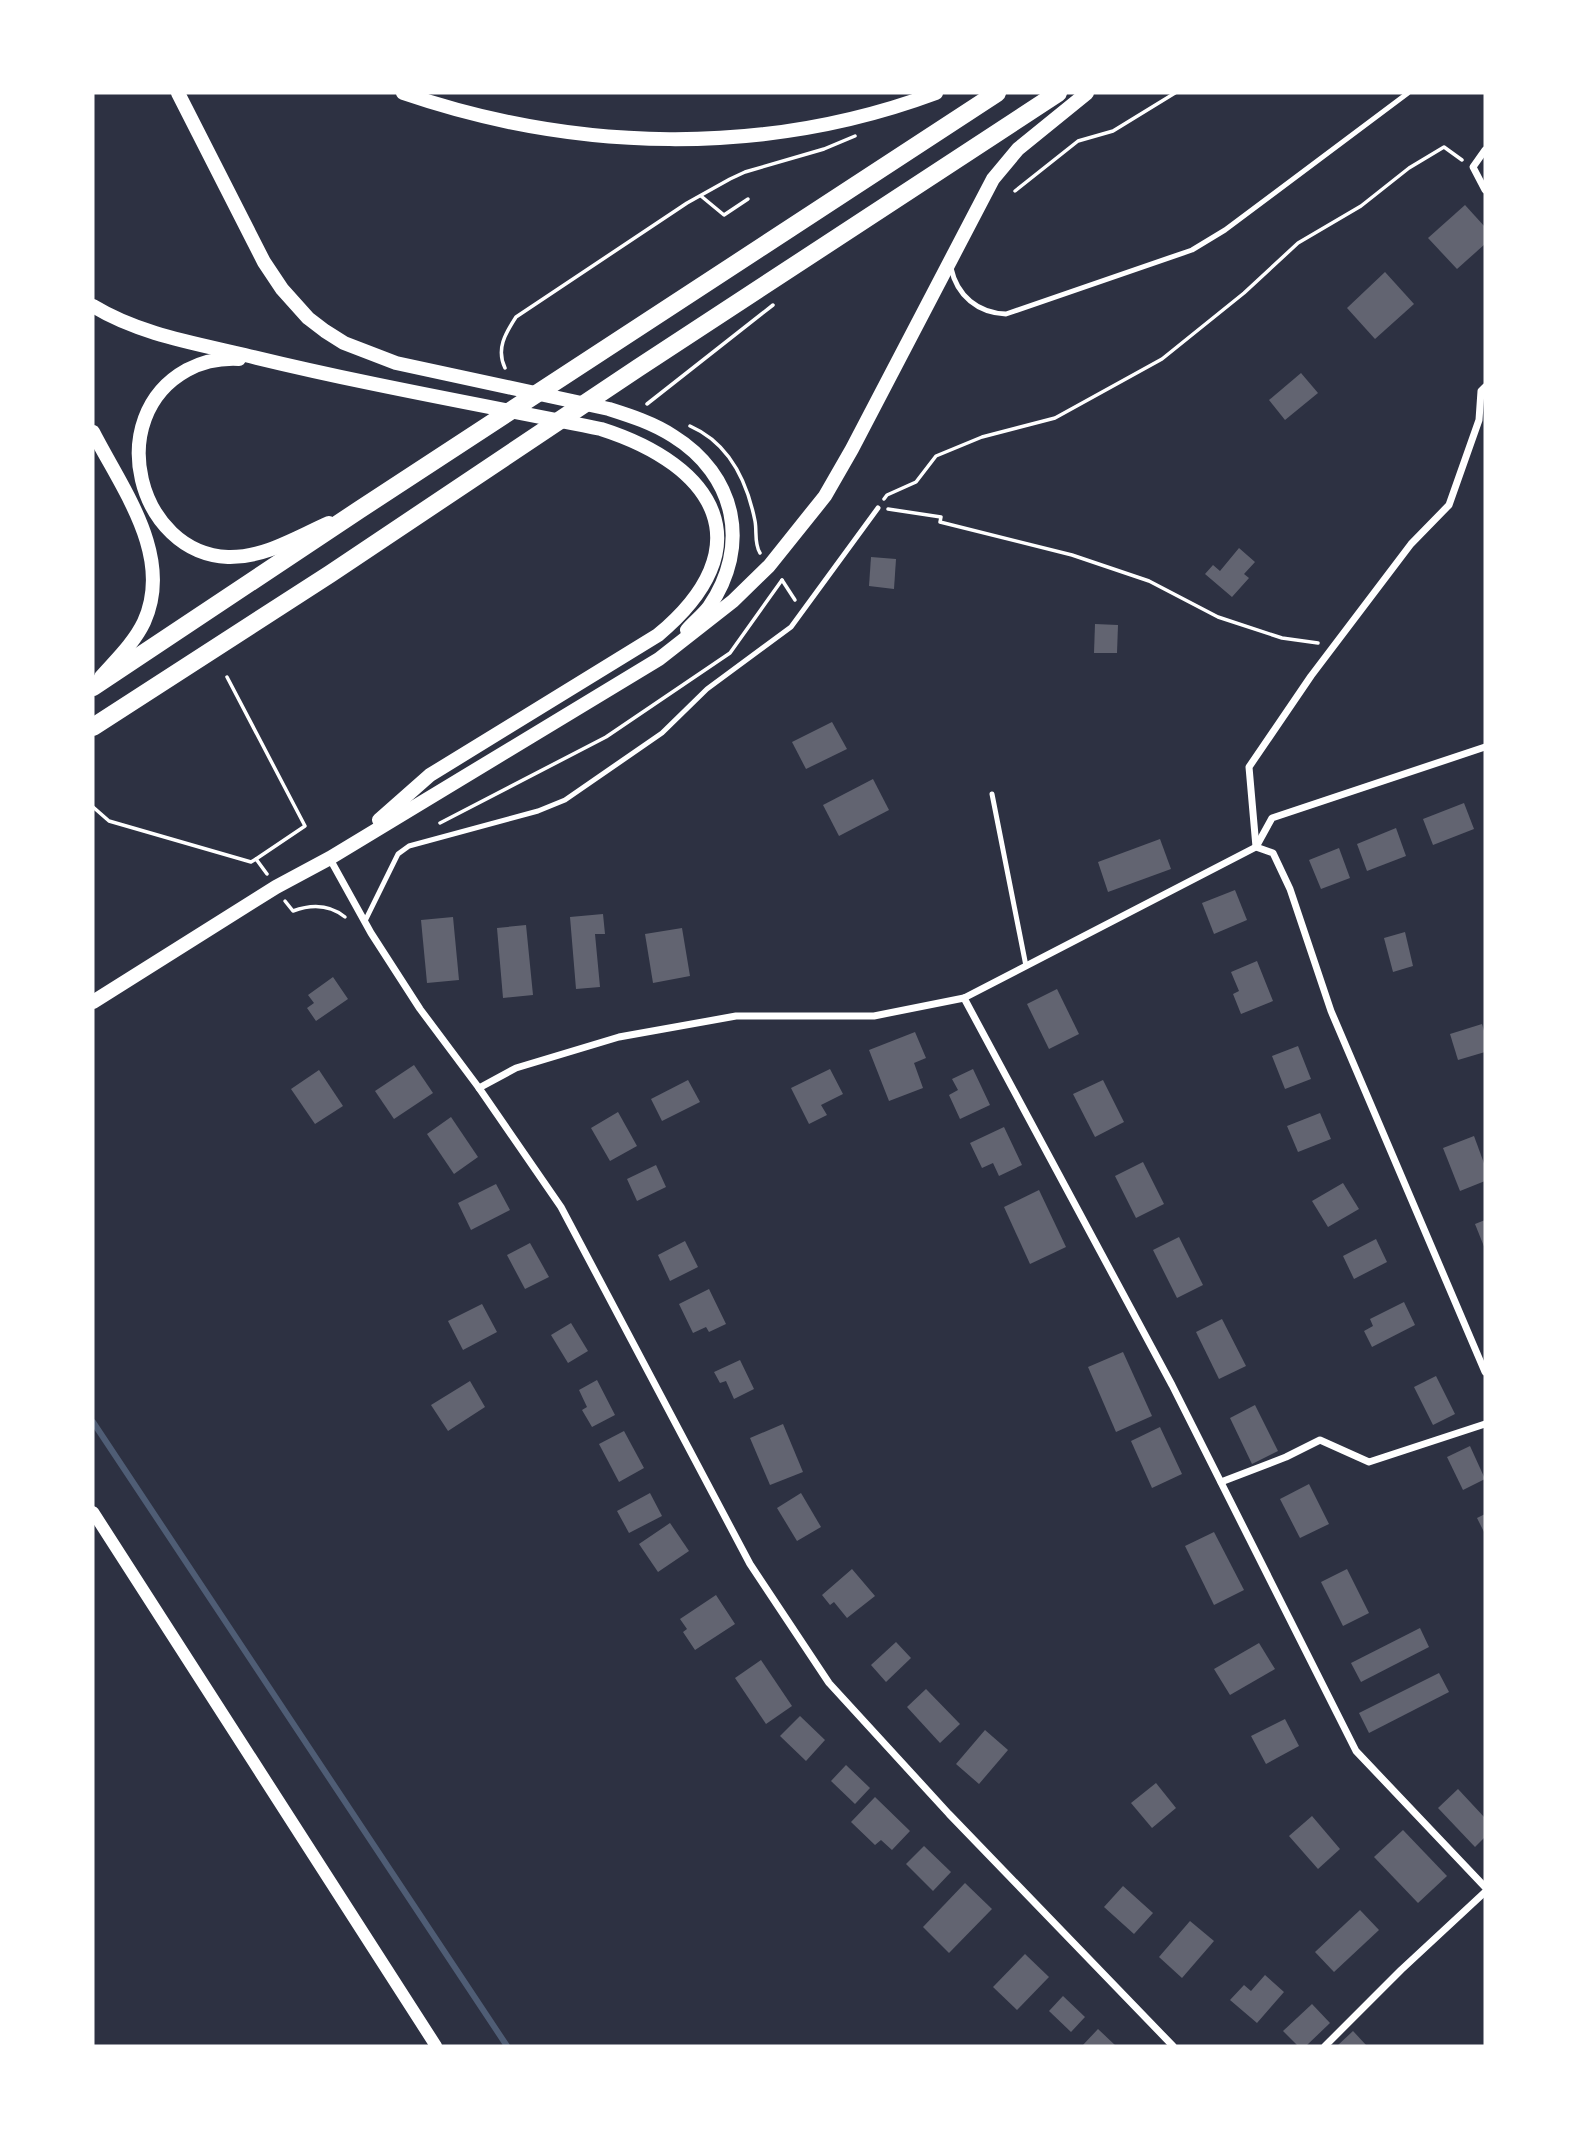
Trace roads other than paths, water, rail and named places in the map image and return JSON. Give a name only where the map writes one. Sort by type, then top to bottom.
[{"type":"main road","points":[[178,93],[264,262],[282,289],[308,318],[325,331],[344,342],[396,363],[609,409],[636,418],[675,437],[709,466],[722,488],[732,514],[731,553],[726,574],[707,609],[659,659]]},
{"type":"main road","points":[[187,93],[216,164]]},
{"type":"main road","points":[[403,93],[492,120],[597,136],[693,141],[787,132],[832,124],[873,114],[936,93]]},
{"type":"main road","points":[[93,687],[998,93]]},
{"type":"main road","points":[[93,727],[1058,93]]},
{"type":"main road","points":[[93,1002],[276,887],[330,858],[659,659],[733,601],[769,566],[811,516],[852,449],[993,179],[1018,149],[1087,93]]},
{"type":"main road","points":[[93,306],[128,324],[272,362],[601,429],[626,437],[666,457],[695,482],[712,510],[716,548],[711,570],[704,587],[681,617],[658,635],[430,775],[349,846]]},
{"type":"main road","points":[[272,362],[228,358],[209,360],[174,378],[153,400],[140,429],[138,447],[139,465],[145,486],[158,516],[178,538],[196,549],[211,555],[229,557],[265,552],[359,510]]},
{"type":"main road","points":[[93,432],[143,528],[153,569],[149,607],[144,622],[136,637],[93,687]]},
{"type":"street","points":[[1485,150],[1472,167],[1485,190]]},
{"type":"street","points":[[1256,847],[1249,767],[1334,646],[1411,544],[1449,505],[1479,420],[1481,391],[1485,387]]},
{"type":"street","points":[[479,1088],[516,1068],[619,1037],[736,1016],[874,1016],[964,998],[1256,847],[1272,818],[1485,747]]},
{"type":"street","points":[[1256,847],[1273,853],[1290,889],[1331,1011],[1485,1372]]},
{"type":"street","points":[[330,858],[365,921],[421,1009],[561,1207],[750,1564],[829,1683],[949,1814],[1173,2046]]},
{"type":"street","points":[[964,998],[1172,1385],[1356,1751],[1485,1886]]},
{"type":"street","points":[[1221,1482],[1286,1457],[1315,1440],[1326,1442],[1369,1462],[1485,1424]]},
{"type":"street","points":[[93,1512],[436,2046]]},
{"type":"street","points":[[1325,2046],[1485,1892]]},
{"type":"lane","points":[[950,262],[954,281],[969,301],[981,310],[1006,314],[1192,250],[1225,230],[1408,93]]},
{"type":"lane","points":[[365,921],[398,855],[409,846],[538,811],[565,800],[662,733],[707,690],[791,627],[878,508]]},
{"type":"lane","points":[[992,794],[1026,966]]},
{"type":"waterway","points":[[93,1422],[507,2046]]}]
